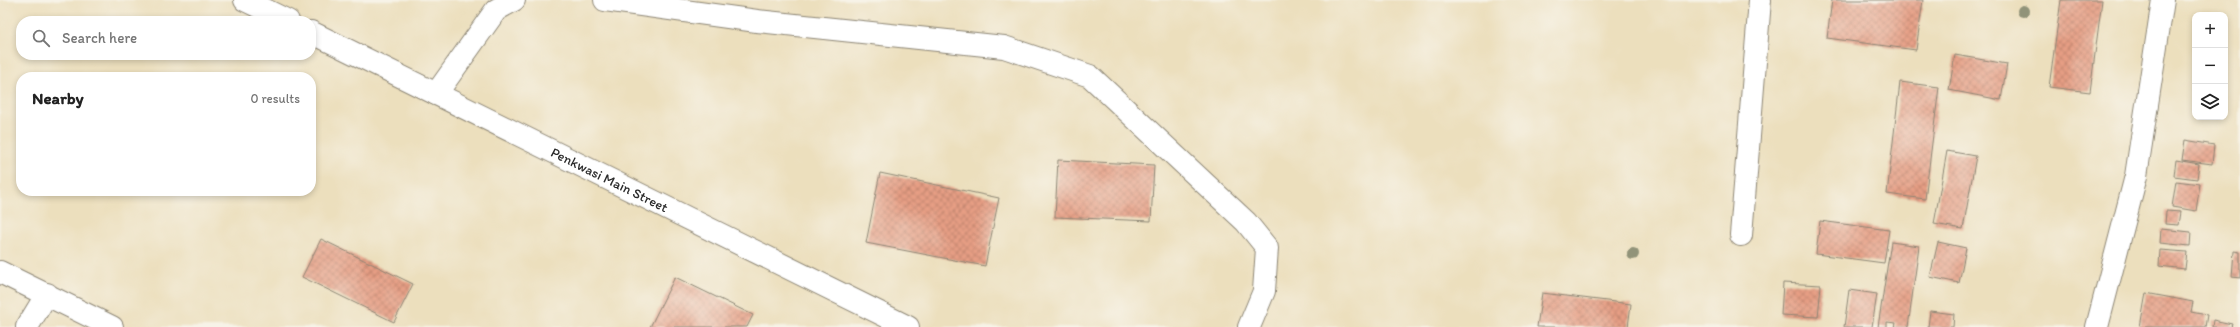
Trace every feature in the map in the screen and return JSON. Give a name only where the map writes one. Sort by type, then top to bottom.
[{"type":"street","points":[[245,0],[278,16]]},
{"type":"street","points":[[436,94],[496,10],[514,0]]},
{"type":"street","points":[[605,0],[757,21],[1004,47],[1090,76],[1246,222],[1267,248],[1264,291],[1249,327]]},
{"type":"street","points":[[1741,235],[1760,0]]},
{"type":"street","points":[[2097,327],[2136,176],[2163,0]]},
{"type":"street","name":"Penkwasi Main Street","points":[[316,34],[908,327]]},
{"type":"street","points":[[0,272],[112,327]]},
{"type":"street","points":[[27,327],[47,294]]},
{"type":"building","points":[[1832,0],[1923,0],[1916,50],[1827,38]]},
{"type":"building","points":[[2061,0],[2102,0],[2090,92],[2049,87]]},
{"type":"building","points":[[1955,55],[2007,64],[2001,100],[1949,90]]},
{"type":"building","points":[[1900,82],[1939,87],[1925,199],[1887,194]]},
{"type":"building","points":[[2185,140],[2214,145],[2212,164],[2182,160]]},
{"type":"building","points":[[1947,151],[1976,156],[1963,229],[1934,224]]},
{"type":"building","points":[[1058,160],[1154,165],[1151,221],[1055,217]]},
{"type":"building","points":[[2176,160],[2199,164],[2197,179],[2174,176]]},
{"type":"building","points":[[880,173],[999,198],[985,266],[866,243]]},
{"type":"building","points":[[2176,181],[2200,184],[2196,211],[2172,207]]},
{"type":"building","points":[[2166,211],[2181,212],[2179,225],[2165,224]]},
{"type":"building","points":[[1820,221],[1889,230],[1884,263],[1816,254]]},
{"type":"building","points":[[2161,229],[2191,232],[2190,246],[2160,243]]},
{"type":"building","points":[[321,239],[413,284],[394,322],[302,277]]},
{"type":"building","points":[[1891,242],[1919,246],[1908,327],[1895,327],[1896,323],[1887,322],[1887,327],[1878,327]]},
{"type":"building","points":[[1938,242],[1966,248],[1959,283],[1930,277]]},
{"type":"building","points":[[2160,250],[2187,252],[2185,269],[2159,266]]},
{"type":"building","points":[[2234,251],[2240,252],[2240,278],[2232,277]]},
{"type":"building","points":[[675,277],[753,315],[747,327],[650,327]]},
{"type":"building","points":[[1783,283],[1821,285],[1818,317],[1781,315]]},
{"type":"building","points":[[1849,290],[1877,294],[1872,327],[1844,327]]},
{"type":"building","points":[[1542,293],[1631,304],[1628,327],[1537,327]]},
{"type":"building","points":[[2146,293],[2193,302],[2191,312],[2207,315],[2205,327],[2140,327]]},
{"type":"building","points":[[1930,311],[1954,314],[1953,327],[1928,327]]},
{"type":"building","points":[[2213,320],[2232,324],[2231,327],[2212,327]]}]
